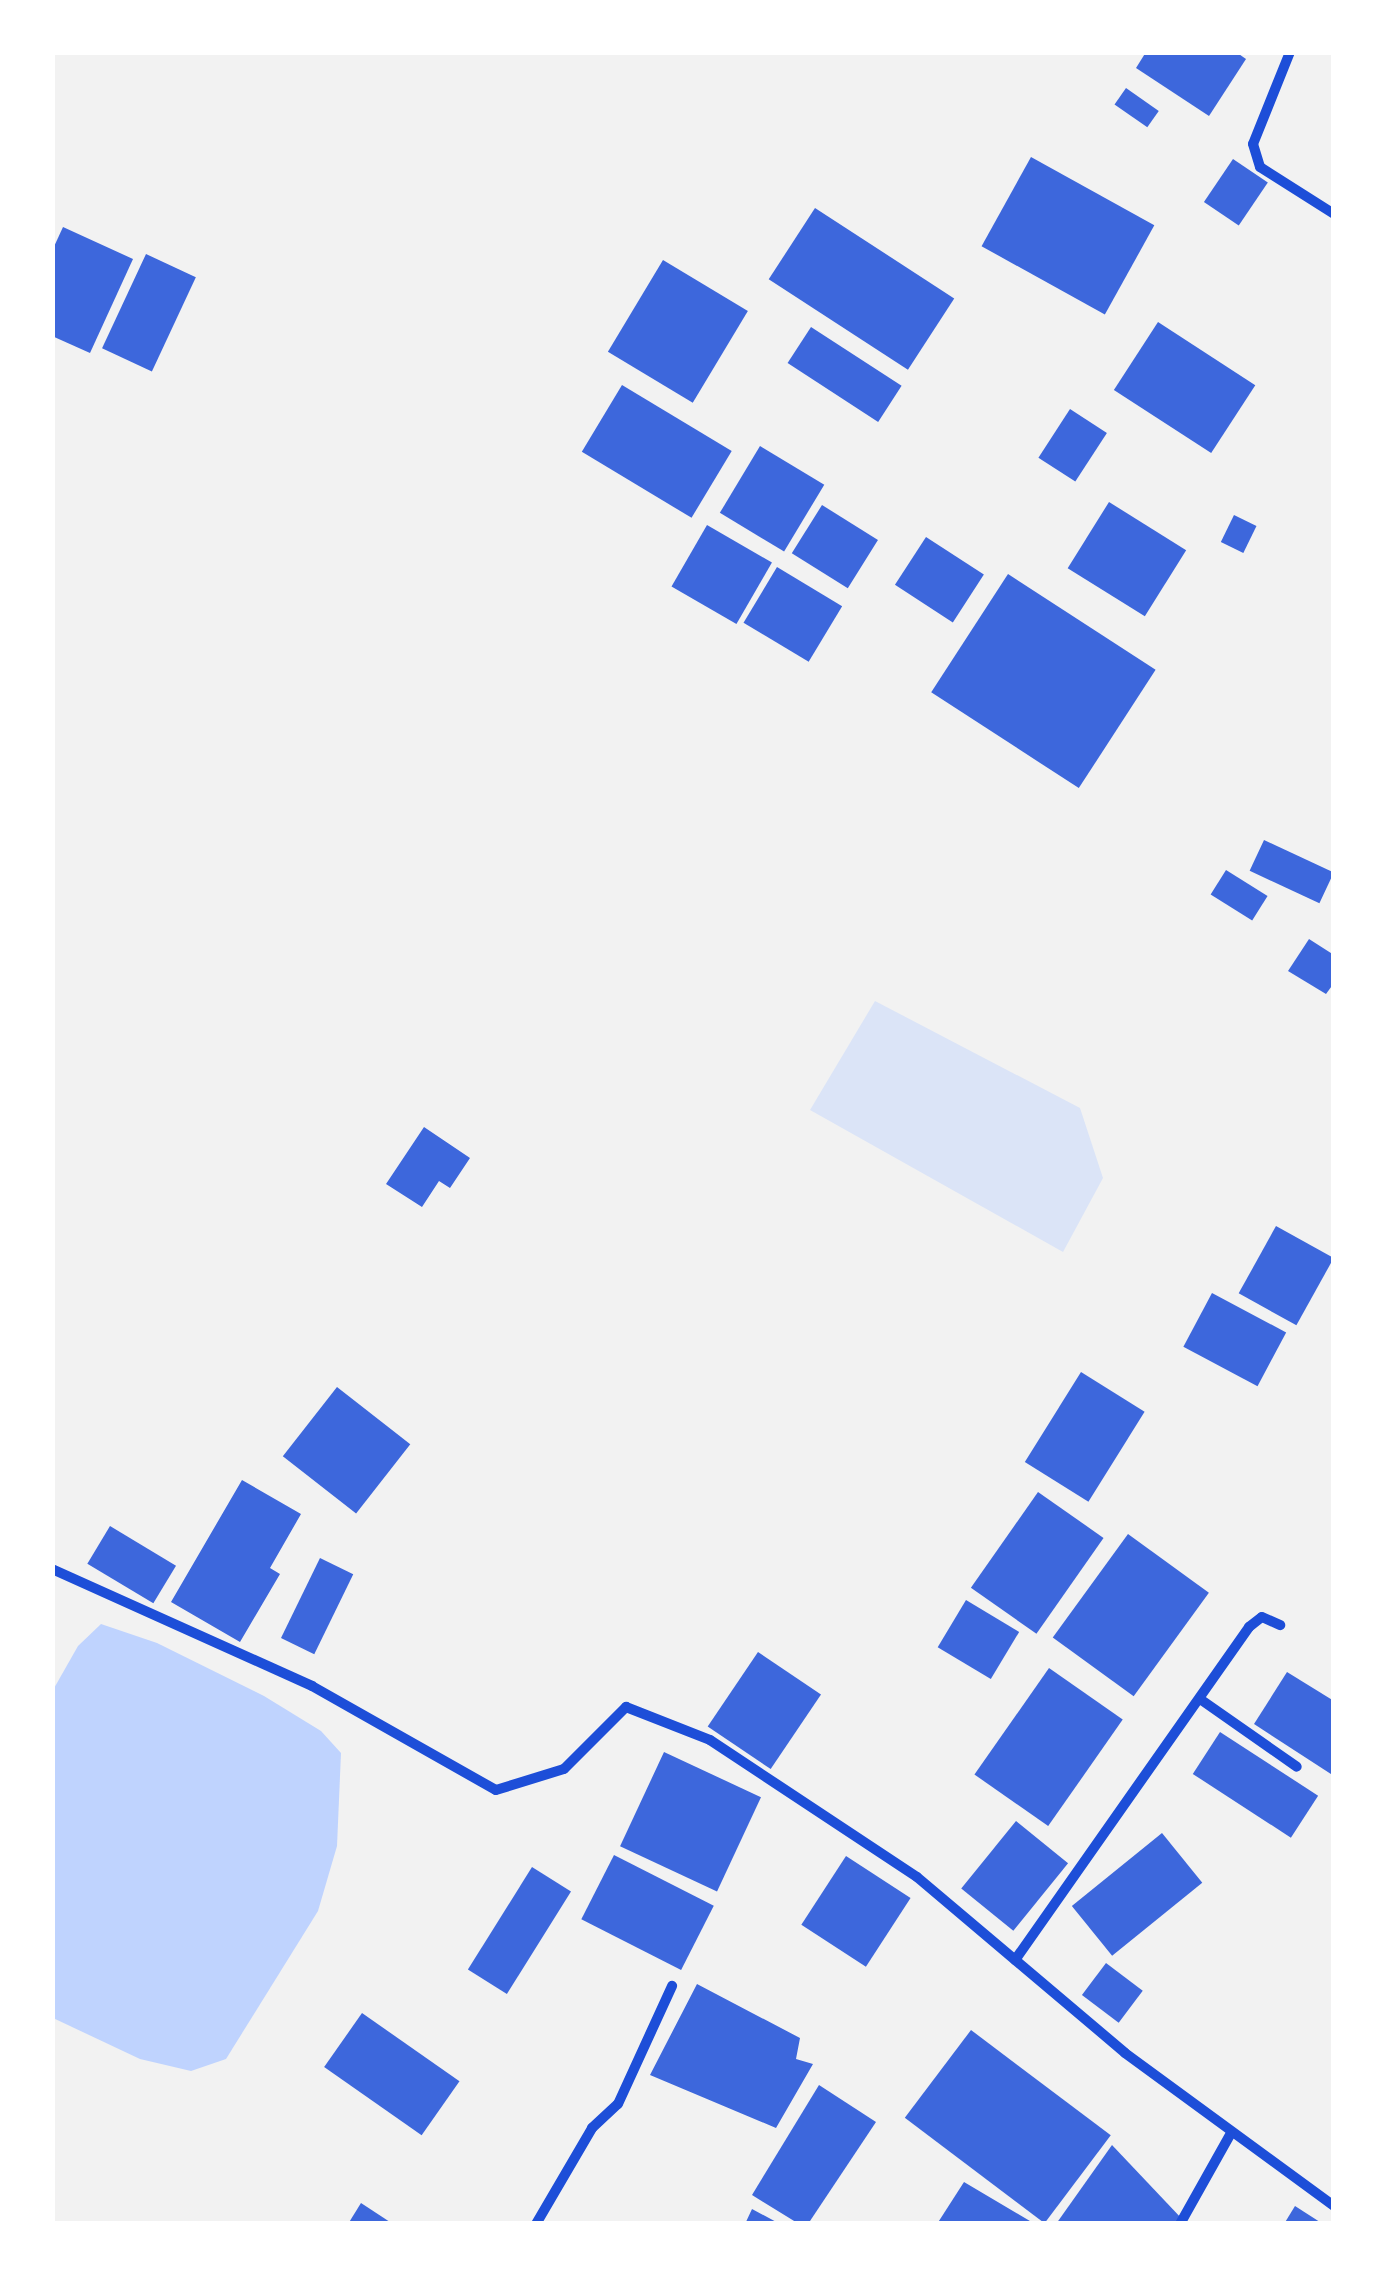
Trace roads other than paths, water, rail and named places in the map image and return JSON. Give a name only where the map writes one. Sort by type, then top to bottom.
[{"type":"street","points":[[1290,52],[1253,144],[1260,167],[1334,214]]},
{"type":"street","points":[[52,1568],[312,1686],[496,1790],[564,1769],[634,1705],[710,1740],[916,1877],[1230,2135],[1334,2206]]},
{"type":"street","points":[[1016,1960],[1249,1627],[1262,1617],[1280,1625]]},
{"type":"street","points":[[1200,1699],[1297,1767]]},
{"type":"street","points":[[536,2224],[592,2128],[618,2104],[672,1986]]},
{"type":"street","points":[[1180,2224],[1230,2135]]},
{"type":"water","points":[[101,1624],[157,1643],[264,1696],[321,1731],[341,1753],[337,1846],[318,1911],[226,2059],[191,2071],[140,2059],[53,2018],[53,1690],[78,1646]]}]
